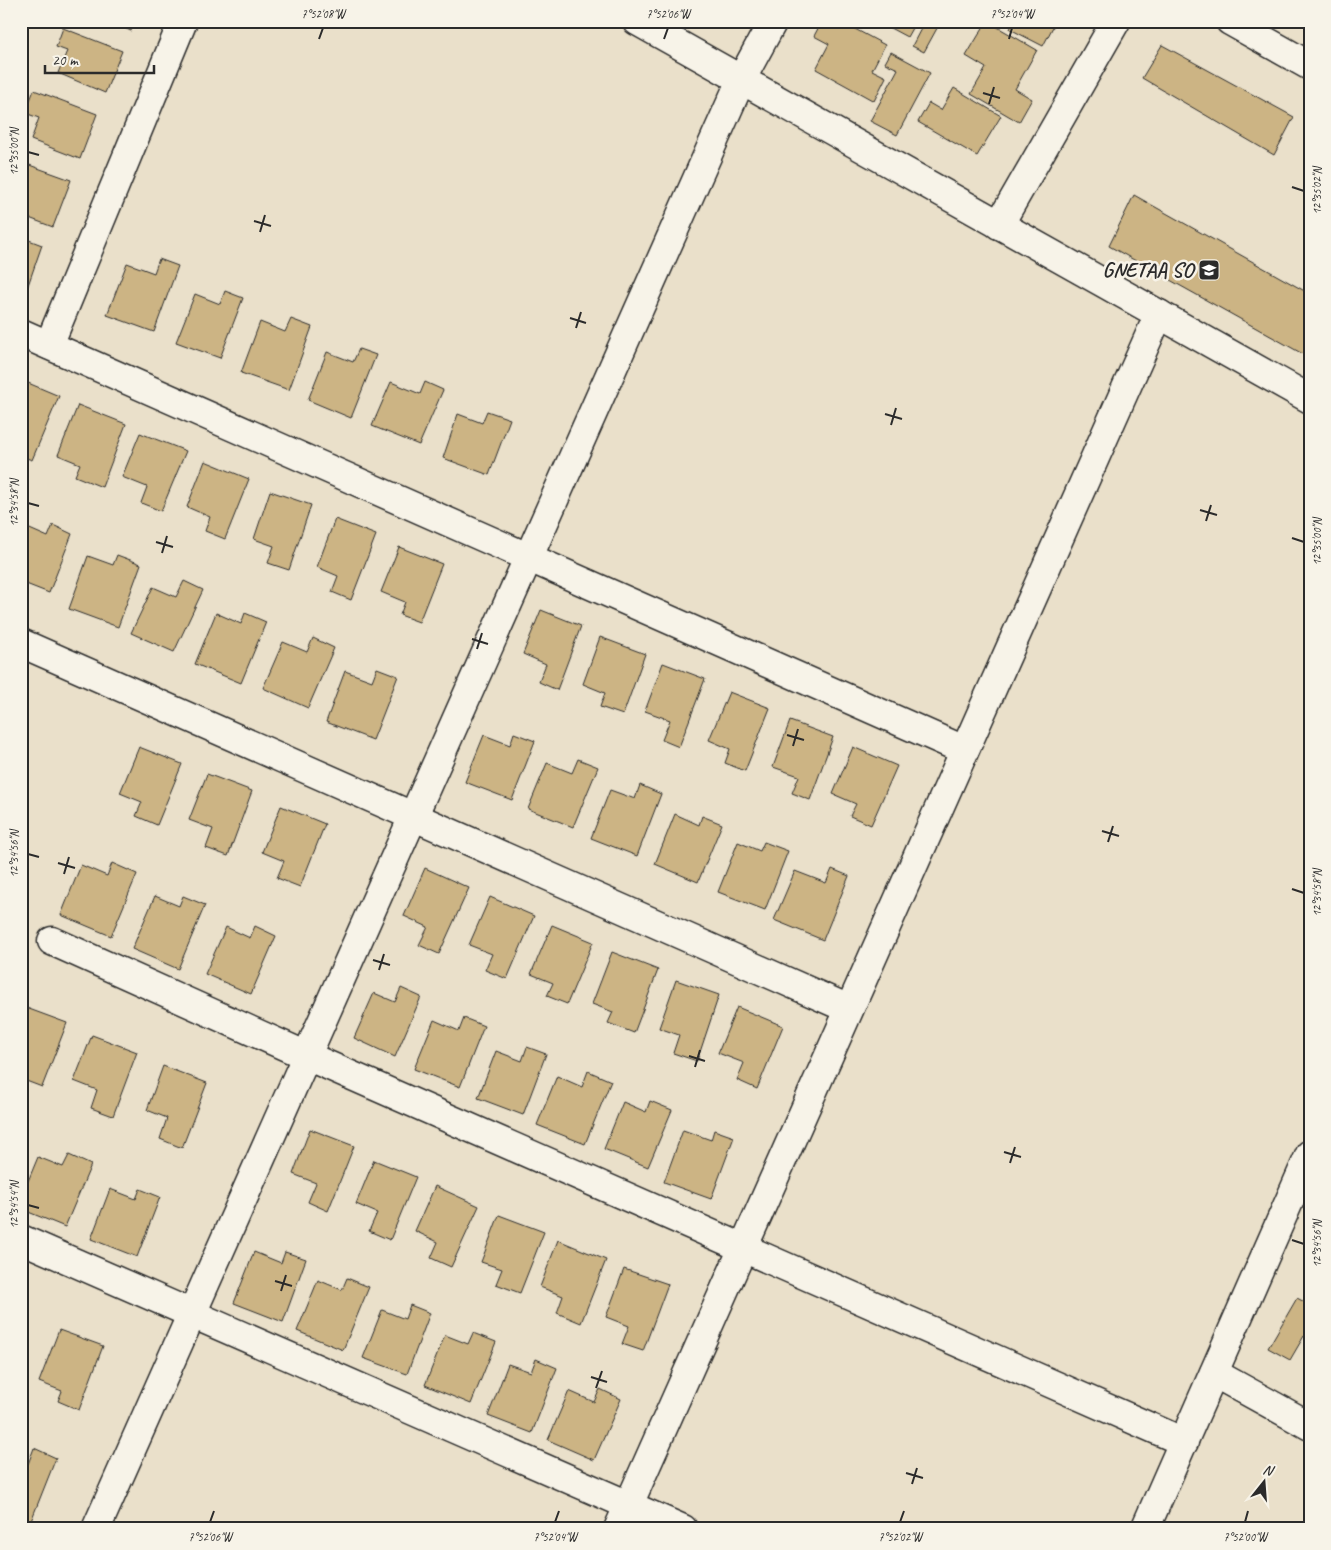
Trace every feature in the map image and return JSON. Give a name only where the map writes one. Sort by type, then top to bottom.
[{"type":"street","points":[[49,345],[183,21]]},
{"type":"street","points":[[637,21],[1310,399]]},
{"type":"street","points":[[96,1529],[741,80],[772,21]]},
{"type":"street","points":[[999,225],[1116,21]]},
{"type":"street","points":[[1230,21],[1310,66]]},
{"type":"street","points":[[623,1517],[1158,314]]},
{"type":"street","points":[[21,333],[964,750]]},
{"type":"street","points":[[21,643],[849,1009]]},
{"type":"street","points":[[52,941],[307,1056],[1184,1442]]},
{"type":"street","points":[[1145,1529],[1310,1154]]},
{"type":"street","points":[[21,1239],[191,1313],[623,1517],[683,1529]]},
{"type":"street","points":[[1214,1373],[1310,1426]]},
{"type":"building","points":[[108,21],[134,21],[131,31]]},
{"type":"building","points":[[822,21],[840,21],[885,45],[872,70],[886,77],[874,101],[816,69],[829,44],[814,36]]},
{"type":"building","points":[[877,21],[916,21],[907,37]]},
{"type":"building","points":[[925,21],[941,21],[924,52],[912,46]]},
{"type":"building","points":[[987,21],[1037,50],[1015,89],[1032,99],[1019,122],[971,94],[986,68],[966,56]]},
{"type":"building","points":[[1014,21],[1056,21],[1043,46],[1010,29]]},
{"type":"building","points":[[63,28],[122,51],[105,93],[58,73],[67,51],[56,47]]},
{"type":"building","points":[[1162,45],[1294,117],[1274,155],[1142,78]]},
{"type":"building","points":[[891,52],[930,73],[897,135],[870,121],[898,69],[885,63]]},
{"type":"building","points":[[954,88],[1001,116],[977,156],[918,122],[929,103],[941,110]]},
{"type":"building","points":[[34,90],[97,114],[80,159],[31,140],[39,118],[25,113]]},
{"type":"building","points":[[21,162],[71,180],[53,227],[21,215]]},
{"type":"building","name":"GNETAA SO","points":[[1134,195],[1310,294],[1310,358],[1109,246]]},
{"type":"building","points":[[21,237],[42,245],[26,291],[21,289]]},
{"type":"building","points":[[159,259],[178,266],[154,332],[107,315],[127,263],[154,273]]},
{"type":"building","points":[[225,291],[243,298],[220,358],[176,342],[195,294],[220,304]]},
{"type":"building","points":[[291,319],[312,327],[289,390],[241,373],[260,322],[285,332]]},
{"type":"building","points":[[359,349],[376,355],[351,418],[308,400],[327,352],[353,362]]},
{"type":"building","points":[[21,380],[59,396],[32,460],[21,456]]},
{"type":"building","points":[[391,382],[420,394],[425,382],[443,390],[419,445],[372,426]]},
{"type":"building","points":[[78,405],[126,424],[102,487],[75,476],[80,464],[58,455]]},
{"type":"building","points":[[487,411],[510,419],[489,475],[443,458],[458,414],[482,423]]},
{"type":"building","points":[[140,433],[186,451],[161,511],[141,503],[147,487],[122,477]]},
{"type":"building","points":[[205,461],[249,479],[225,539],[205,531],[210,517],[187,507]]},
{"type":"building","points":[[270,491],[311,505],[289,570],[268,563],[274,546],[254,539]]},
{"type":"building","points":[[335,519],[376,535],[351,600],[332,592],[338,576],[317,567]]},
{"type":"building","points":[[53,525],[72,534],[49,593],[21,582],[21,536],[25,527],[48,537]]},
{"type":"building","points":[[399,547],[442,564],[419,622],[400,615],[405,602],[381,592]]},
{"type":"building","points":[[117,555],[141,564],[118,627],[69,609],[88,556],[113,565]]},
{"type":"building","points":[[184,581],[203,590],[174,652],[131,633],[153,587],[176,597]]},
{"type":"building","points":[[541,610],[581,626],[557,690],[539,682],[546,664],[523,654]]},
{"type":"building","points":[[216,613],[241,624],[245,613],[266,622],[241,683],[195,664]]},
{"type":"building","points":[[600,637],[645,654],[623,715],[600,707],[605,693],[583,684]]},
{"type":"building","points":[[313,638],[334,648],[308,708],[263,688],[283,642],[307,652]]},
{"type":"building","points":[[663,663],[705,679],[679,747],[662,740],[670,720],[645,711]]},
{"type":"building","points":[[377,668],[398,676],[373,740],[326,722],[345,671],[372,681]]},
{"type":"building","points":[[729,692],[770,708],[745,771],[725,763],[730,749],[709,740]]},
{"type":"building","points":[[790,721],[833,737],[810,800],[792,793],[799,776],[773,767]]},
{"type":"building","points":[[514,733],[535,741],[512,800],[465,782],[484,735],[510,745]]},
{"type":"building","points":[[139,747],[182,764],[157,825],[136,816],[142,802],[120,793]]},
{"type":"building","points":[[853,747],[897,766],[871,825],[850,816],[856,804],[833,794]]},
{"type":"building","points":[[578,759],[598,767],[573,827],[528,809],[547,763],[572,773]]},
{"type":"building","points":[[207,774],[252,791],[228,856],[206,848],[213,829],[189,820]]},
{"type":"building","points":[[640,785],[661,794],[637,856],[591,838],[610,790],[635,799]]},
{"type":"building","points":[[281,806],[325,824],[300,887],[277,878],[284,861],[262,852]]},
{"type":"building","points":[[675,814],[699,825],[702,816],[722,824],[698,882],[655,864]]},
{"type":"building","points":[[738,842],[760,851],[764,842],[788,851],[765,910],[718,892]]},
{"type":"building","points":[[112,863],[137,874],[111,936],[61,915],[81,865],[107,876]]},
{"type":"building","points":[[425,868],[469,888],[439,954],[419,945],[428,927],[404,916]]},
{"type":"building","points":[[832,869],[849,876],[823,940],[774,920],[795,871],[826,883]]},
{"type":"building","points":[[155,896],[179,906],[183,896],[205,905],[178,969],[132,949]]},
{"type":"building","points":[[490,897],[534,916],[507,979],[485,970],[492,954],[469,945]]},
{"type":"building","points":[[552,925],[593,942],[567,1004],[547,996],[553,983],[531,974]]},
{"type":"building","points":[[255,926],[276,936],[251,994],[205,974],[226,927],[250,938]]},
{"type":"building","points":[[612,952],[658,970],[634,1033],[608,1023],[613,1012],[592,1004]]},
{"type":"building","points":[[676,980],[719,995],[697,1061],[673,1053],[679,1035],[659,1028]]},
{"type":"building","points":[[401,988],[421,997],[395,1057],[354,1038],[374,993],[395,1002]]},
{"type":"building","points":[[21,1006],[67,1023],[42,1087],[21,1079],[21,1070],[24,1062],[21,1061]]},
{"type":"building","points":[[737,1007],[783,1026],[757,1089],[737,1080],[744,1063],[718,1053]]},
{"type":"building","points":[[464,1018],[484,1026],[460,1087],[414,1069],[434,1020],[459,1031]]},
{"type":"building","points":[[92,1035],[137,1052],[113,1116],[91,1108],[97,1090],[74,1081]]},
{"type":"building","points":[[527,1047],[546,1054],[523,1115],[478,1098],[496,1051],[522,1061]]},
{"type":"building","points":[[163,1066],[207,1083],[182,1148],[160,1139],[167,1118],[147,1110]]},
{"type":"building","points":[[588,1071],[611,1081],[585,1144],[537,1125],[557,1076],[582,1087]]},
{"type":"building","points":[[650,1101],[672,1110],[648,1167],[604,1149],[623,1102],[646,1112]]},
{"type":"building","points":[[310,1129],[354,1146],[328,1211],[308,1202],[316,1183],[293,1174]]},
{"type":"building","points":[[683,1130],[711,1140],[714,1130],[734,1137],[711,1199],[664,1182]]},
{"type":"building","points":[[69,1155],[91,1165],[65,1227],[21,1209],[21,1198],[38,1157],[63,1167]]},
{"type":"building","points":[[374,1160],[416,1177],[390,1240],[369,1231],[377,1213],[356,1204]]},
{"type":"building","points":[[435,1186],[479,1206],[451,1267],[431,1258],[438,1242],[415,1231]]},
{"type":"building","points":[[110,1189],[136,1199],[140,1189],[160,1197],[137,1257],[91,1239]]},
{"type":"building","points":[[499,1215],[544,1232],[520,1293],[496,1284],[502,1269],[481,1262]]},
{"type":"building","points":[[558,1240],[606,1260],[581,1323],[557,1313],[563,1296],[540,1287]]},
{"type":"building","points":[[254,1252],[281,1263],[285,1252],[306,1259],[283,1322],[234,1303]]},
{"type":"building","points":[[624,1269],[668,1284],[643,1351],[622,1344],[629,1326],[606,1317]]},
{"type":"building","points":[[347,1278],[369,1287],[343,1350],[297,1331],[318,1280],[342,1290]]},
{"type":"building","points":[[1297,1298],[1310,1305],[1310,1340],[1304,1336],[1290,1360],[1268,1348]]},
{"type":"building","points":[[410,1305],[430,1313],[407,1374],[363,1358],[382,1310],[405,1319]]},
{"type":"building","points":[[59,1330],[103,1346],[79,1410],[58,1401],[62,1391],[39,1382]]},
{"type":"building","points":[[473,1333],[496,1342],[471,1404],[425,1385],[445,1335],[468,1344]]},
{"type":"building","points":[[536,1359],[557,1368],[532,1433],[488,1416],[508,1364],[531,1372]]},
{"type":"building","points":[[600,1389],[621,1399],[594,1460],[548,1440],[569,1391],[594,1402]]},
{"type":"building","points":[[34,1448],[56,1458],[31,1521],[21,1517],[21,1461],[28,1464]]},
{"type":"place","name":"GNETAA SO","points":[[1209,270]]}]
